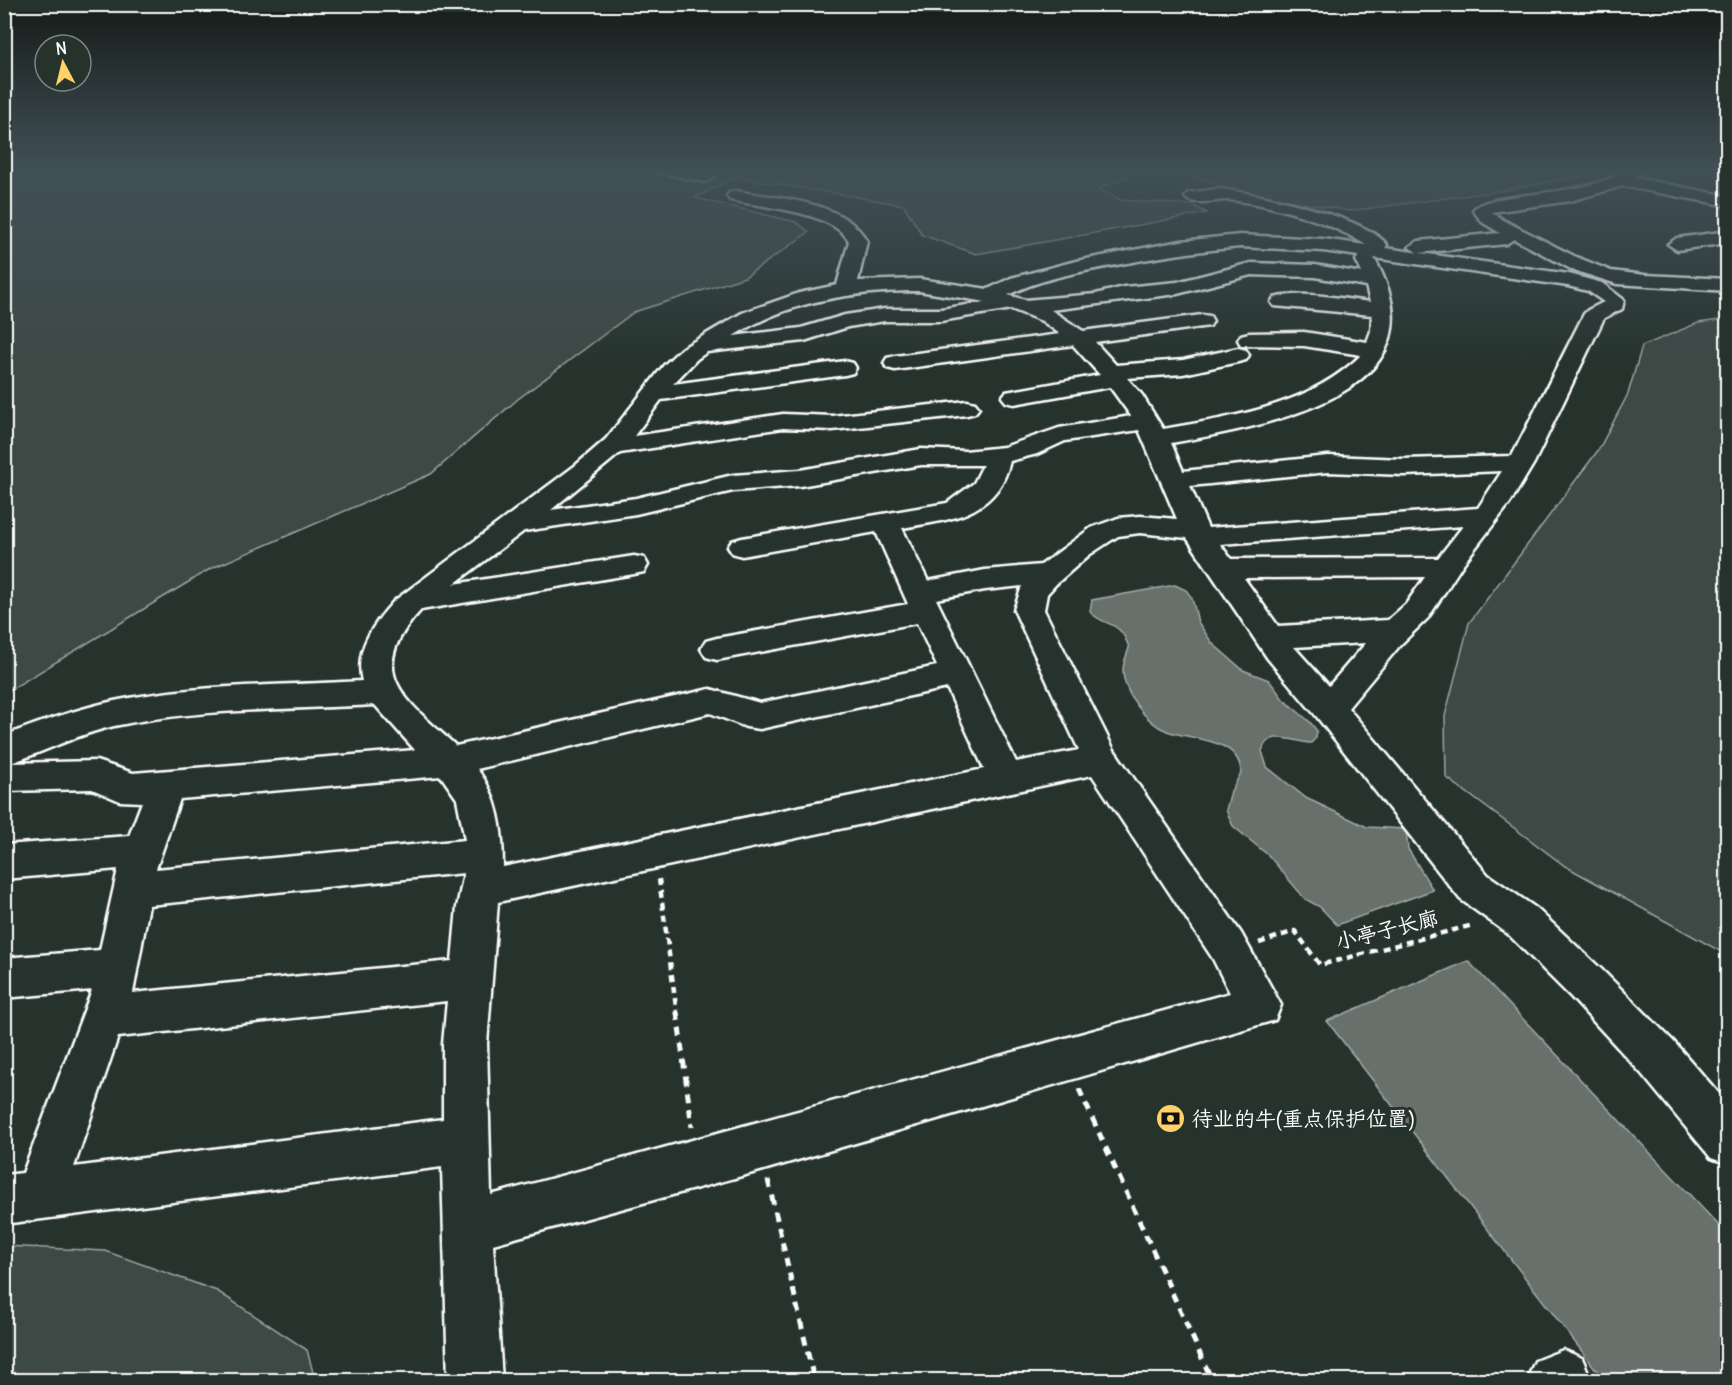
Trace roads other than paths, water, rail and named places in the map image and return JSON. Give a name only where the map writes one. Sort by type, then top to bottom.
[{"type":"street","points":[[846,289],[858,241],[856,234]]},
{"type":"street","points":[[516,524],[636,506],[733,483],[800,478],[921,457],[965,459],[998,456],[1028,449],[1051,438],[1073,432],[1151,430],[1247,420],[1307,401],[1340,385],[1367,362],[1382,334],[1383,310],[1375,280],[1378,252],[1367,235],[1363,234]]},
{"type":"street","points":[[1517,234],[1578,265],[1613,277],[1644,281],[1698,281],[1728,285]]},
{"type":"street","points":[[1677,244],[1728,237]]},
{"type":"street","points":[[1378,252],[1506,238]]},
{"type":"street","points":[[701,347],[804,334],[837,323],[885,315],[941,315],[996,308],[1007,301],[1018,282],[1056,272],[1204,244],[1282,241],[1378,252],[1569,280],[1595,287],[1614,300],[1615,305],[1594,314],[1521,462],[1485,516],[1446,567],[1418,611],[1397,630],[1329,708]]},
{"type":"street","points":[[1007,301],[1096,300],[1124,293],[1177,288],[1251,269],[1321,272],[1375,280]]},
{"type":"street","points":[[475,1380],[467,1226],[465,1044],[477,907],[484,872],[484,828],[477,804],[467,783],[450,761],[413,729],[378,681],[375,665],[379,647],[389,627],[411,602],[585,471],[611,447],[672,370],[701,347],[749,317],[776,306],[846,289],[919,285],[1007,301],[1049,317],[1077,337],[1134,400],[1151,430],[1198,534],[1270,638],[1477,889],[1521,921],[1586,983],[1657,1057],[1728,1142]]},
{"type":"street","points":[[1282,310],[1330,314],[1345,310],[1349,306],[1383,310]]},
{"type":"street","points":[[895,363],[1202,321]]},
{"type":"street","points":[[1014,397],[1113,375],[1183,367],[1243,347],[1304,339],[1374,350]]},
{"type":"street","points":[[653,394],[845,368]]},
{"type":"street","points":[[611,447],[783,422],[832,423],[967,408]]},
{"type":"street","points":[[742,547],[934,515],[968,503],[987,486],[996,471],[998,456]]},
{"type":"street","points":[[1174,480],[1328,464],[1404,467],[1521,462]]},
{"type":"street","points":[[467,1226],[697,1162],[760,1147],[1260,1005],[1229,950],[1101,759],[1029,610],[1033,592],[1049,574],[1108,530],[1126,526],[1166,526],[1198,534],[1485,516]]},
{"type":"street","points":[[885,522],[1006,779]]},
{"type":"street","points":[[411,602],[634,565]]},
{"type":"street","points":[[1222,569],[1446,567]]},
{"type":"street","points":[[717,649],[923,602],[986,580],[1049,574]]},
{"type":"street","points":[[1270,638],[1397,630]]},
{"type":"street","points":[[4,777],[96,775],[120,786],[166,787],[450,761],[710,701],[723,702],[741,714],[760,716],[956,674]]},
{"type":"street","points":[[4,751],[62,728],[115,714],[165,706],[385,692]]},
{"type":"street","points":[[4,862],[137,870],[484,872],[655,854],[1101,759]]},
{"type":"street","points":[[22,1198],[104,1017],[118,968],[137,870],[166,787]]},
{"type":"street","points":[[4,978],[118,968]]},
{"type":"street","points":[[104,1017],[471,980]]},
{"type":"street","points":[[22,1198],[466,1140]]},
{"type":"place","name":"待业的牛(重点保护位置)","points":[[1171,1119]]}]
